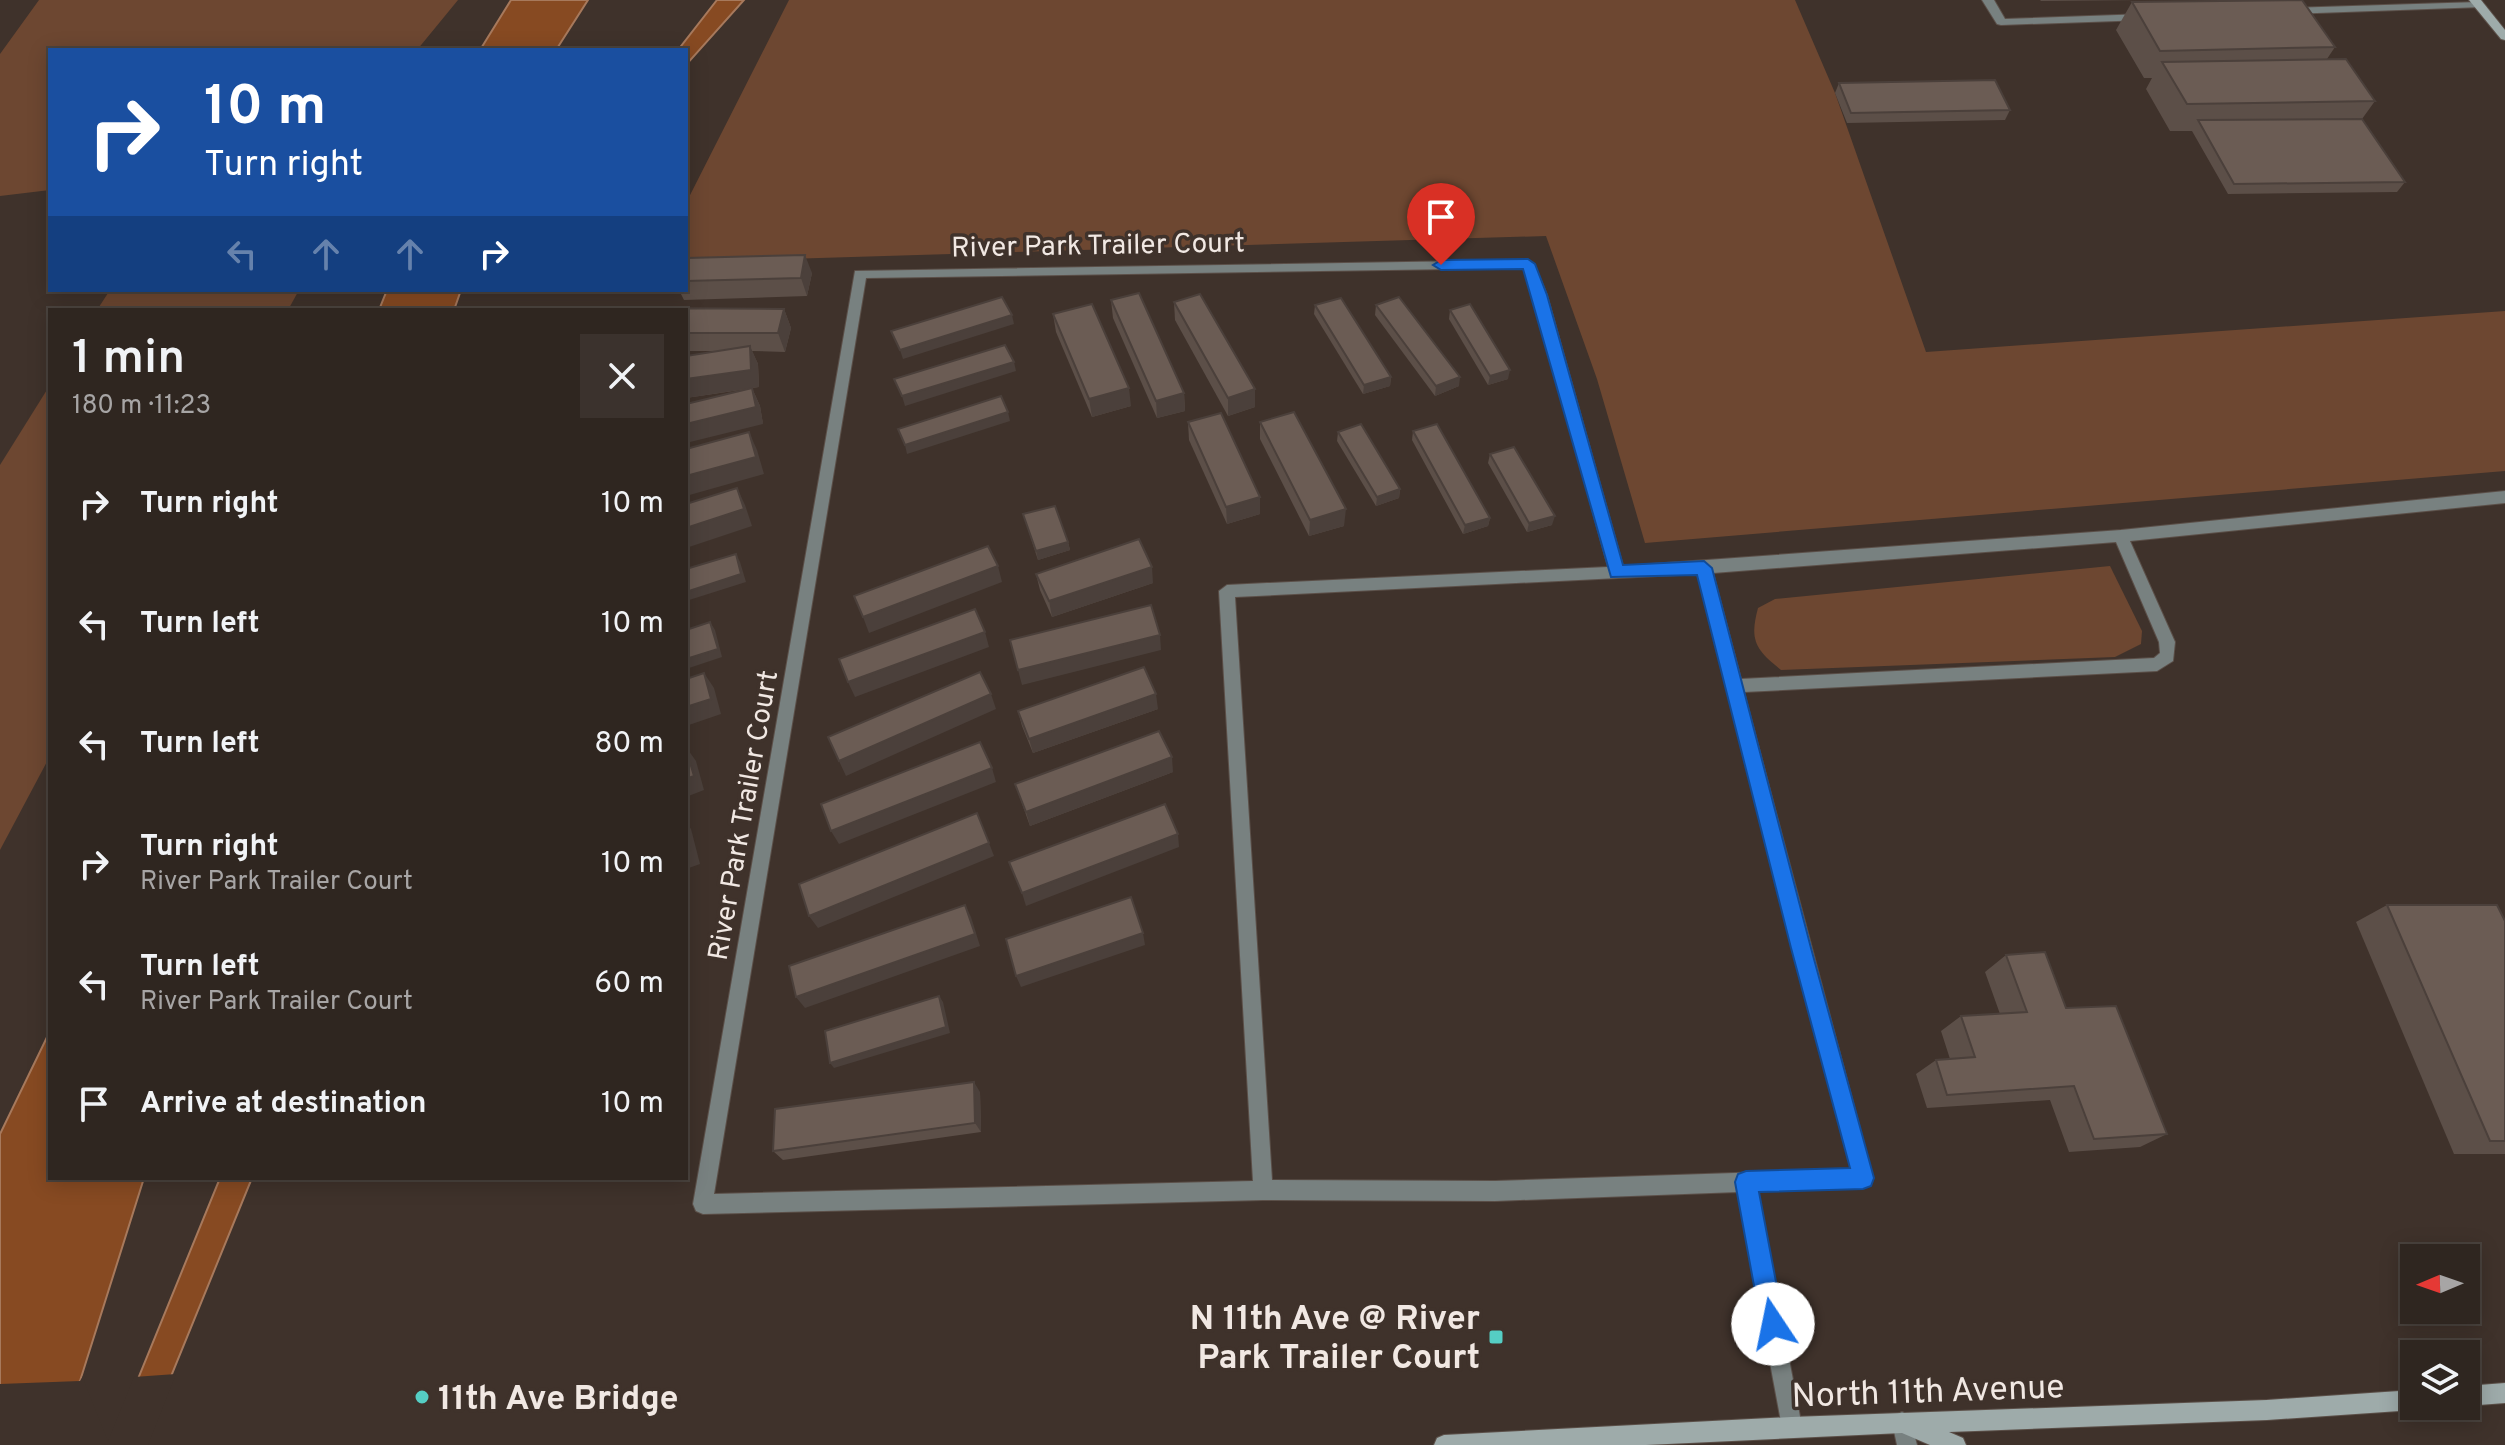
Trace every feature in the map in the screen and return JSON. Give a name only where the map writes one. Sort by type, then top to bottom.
[{"type":"main road","points":[[2477,2],[2505,37]]},
{"type":"main road","points":[[2480,1395],[2505,1393]]},
{"type":"main road","name":"North 11th Avenue","points":[[1444,1445],[1902,1422],[2267,1410],[2400,1401]]},
{"type":"main road","points":[[1902,1422],[1956,1445]]},
{"type":"street","points":[[1988,0],[2001,22],[2155,16]]},
{"type":"street","points":[[2277,12],[2477,2]]},
{"type":"street","name":"River Park Trailer Court","points":[[1263,1190],[703,1204],[860,274],[1528,264],[1540,295],[1617,573]]},
{"type":"street","points":[[1704,568],[1863,1178],[1495,1191],[1263,1190],[1227,591],[1704,568],[2121,536],[2505,497]]},
{"type":"street","points":[[1734,686],[2157,664],[2168,656],[2167,642],[2121,536]]},
{"type":"street","points":[[1746,1182],[1792,1427]]},
{"type":"street","points":[[1902,1422],[1907,1445]]},
{"type":"shaded area","points":[[39,0],[458,0],[419,48],[48,48],[48,190],[0,196],[0,54]]},
{"type":"shaded area","points":[[511,0],[588,0],[557,48],[481,48]]},
{"type":"shaded area","points":[[717,0],[744,0],[688,63],[688,48],[680,48]]},
{"type":"shaded area","points":[[789,0],[1795,0],[1835,93],[1926,352],[2505,311],[2505,471],[1645,543],[1597,379],[1546,236],[688,262],[688,199]]},
{"type":"shaded area","points":[[109,292],[298,292],[289,308],[98,308]]},
{"type":"shaded area","points":[[386,292],[460,292],[455,308],[380,308]]},
{"type":"shaded area","points":[[48,388],[48,760],[0,850],[0,465]]},
{"type":"shaded area","points":[[2110,566],[2142,631],[2141,644],[2115,657],[1781,670],[1760,650],[1755,637],[1758,608],[1775,599]]},
{"type":"shaded area","points":[[48,1035],[48,1180],[143,1180],[80,1381],[0,1445],[0,1134]]},
{"type":"shaded area","points":[[219,1180],[251,1180],[143,1445],[111,1445]]},
{"type":"pier","points":[[90,1364],[84,1381],[108,1441],[134,1377],[176,1374],[148,1445],[0,1445],[0,1384],[80,1381]]},
{"type":"building","points":[[2302,0],[2335,47],[2160,51],[2132,2]]},
{"type":"building","points":[[2346,59],[2375,101],[2187,104],[2162,62]]},
{"type":"building","points":[[1995,80],[2010,110],[1851,113],[1839,83]]},
{"type":"building","points":[[2362,119],[2405,182],[2234,184],[2198,120]]},
{"type":"building","points":[[805,255],[801,278],[688,281],[688,258]]},
{"type":"building","points":[[1139,293],[1184,393],[1156,401],[1111,300]]},
{"type":"building","points":[[1200,294],[1255,389],[1228,398],[1174,302]]},
{"type":"building","points":[[1002,297],[1012,315],[900,350],[891,331]]},
{"type":"building","points":[[1399,297],[1460,377],[1436,386],[1376,305]]},
{"type":"building","points":[[1341,298],[1391,377],[1364,385],[1315,305]]},
{"type":"building","points":[[1092,304],[1129,388],[1089,399],[1053,314]]},
{"type":"building","points":[[1470,304],[1510,370],[1490,376],[1450,310]]},
{"type":"building","points":[[688,308],[784,309],[778,333],[688,333]]},
{"type":"building","points":[[1005,345],[1014,362],[902,396],[894,379]]},
{"type":"building","points":[[750,346],[751,370],[688,379],[688,356]]},
{"type":"building","points":[[752,388],[756,407],[688,424],[688,404]]},
{"type":"building","points":[[1001,396],[1008,412],[905,445],[898,429]]},
{"type":"building","points":[[1294,412],[1346,509],[1310,520],[1260,422]]},
{"type":"building","points":[[1221,413],[1260,497],[1226,507],[1188,422]]},
{"type":"building","points":[[1361,424],[1400,489],[1377,497],[1338,432]]},
{"type":"building","points":[[1437,424],[1490,518],[1465,525],[1413,431]]},
{"type":"building","points":[[749,432],[756,457],[688,475],[688,448]]},
{"type":"building","points":[[1514,447],[1555,516],[1529,523],[1490,454]]},
{"type":"building","points":[[737,488],[744,509],[688,527],[688,503]]},
{"type":"building","points":[[1055,506],[1068,542],[1036,551],[1023,514]]},
{"type":"building","points":[[1139,539],[1152,567],[1049,601],[1036,574]]},
{"type":"building","points":[[988,546],[998,566],[863,617],[854,596]]},
{"type":"building","points":[[736,554],[741,574],[688,591],[688,568]]},
{"type":"building","points":[[1151,605],[1160,635],[1018,670],[1010,640]]},
{"type":"building","points":[[975,609],[985,632],[848,682],[839,659]]},
{"type":"building","points":[[710,622],[718,649],[688,658],[688,629]]},
{"type":"building","points":[[1144,667],[1156,694],[1029,739],[1018,711]]},
{"type":"building","points":[[980,672],[991,694],[839,761],[828,737]]},
{"type":"building","points":[[704,673],[711,699],[688,706],[688,678]]},
{"type":"building","points":[[1159,731],[1172,757],[1026,812],[1015,784]]},
{"type":"building","points":[[980,742],[992,768],[831,831],[821,804]]},
{"type":"building","points":[[688,756],[694,776],[688,778]]},
{"type":"building","points":[[1165,804],[1178,834],[1022,893],[1009,862]]},
{"type":"building","points":[[977,813],[989,843],[809,916],[799,884]]},
{"type":"building","points":[[1131,897],[1143,933],[1016,976],[1006,939]]},
{"type":"building","points":[[965,905],[975,934],[796,997],[789,966]]},
{"type":"building","points":[[2387,905],[2497,905],[2505,921],[2505,1141],[2490,1141]]},
{"type":"building","points":[[2045,952],[2066,1008],[2116,1006],[2167,1134],[2094,1139],[2074,1086],[1947,1095],[1936,1060],[1975,1057],[1961,1016],[2027,1012],[2006,955]]},
{"type":"building","points":[[939,996],[946,1027],[830,1063],[825,1031]]},
{"type":"building","points":[[974,1082],[975,1123],[773,1151],[775,1109]]},
{"type":"place","name":"N 11th Ave @ River Park Trailer Court","points":[[1496,1337]]},
{"type":"place","name":"11th Ave Bridge","points":[[422,1397]]},
{"type":"route","points":[[1441,265],[1528,264],[1540,295],[1617,573],[1704,568],[1863,1178],[1746,1182],[1773,1324]]}]
